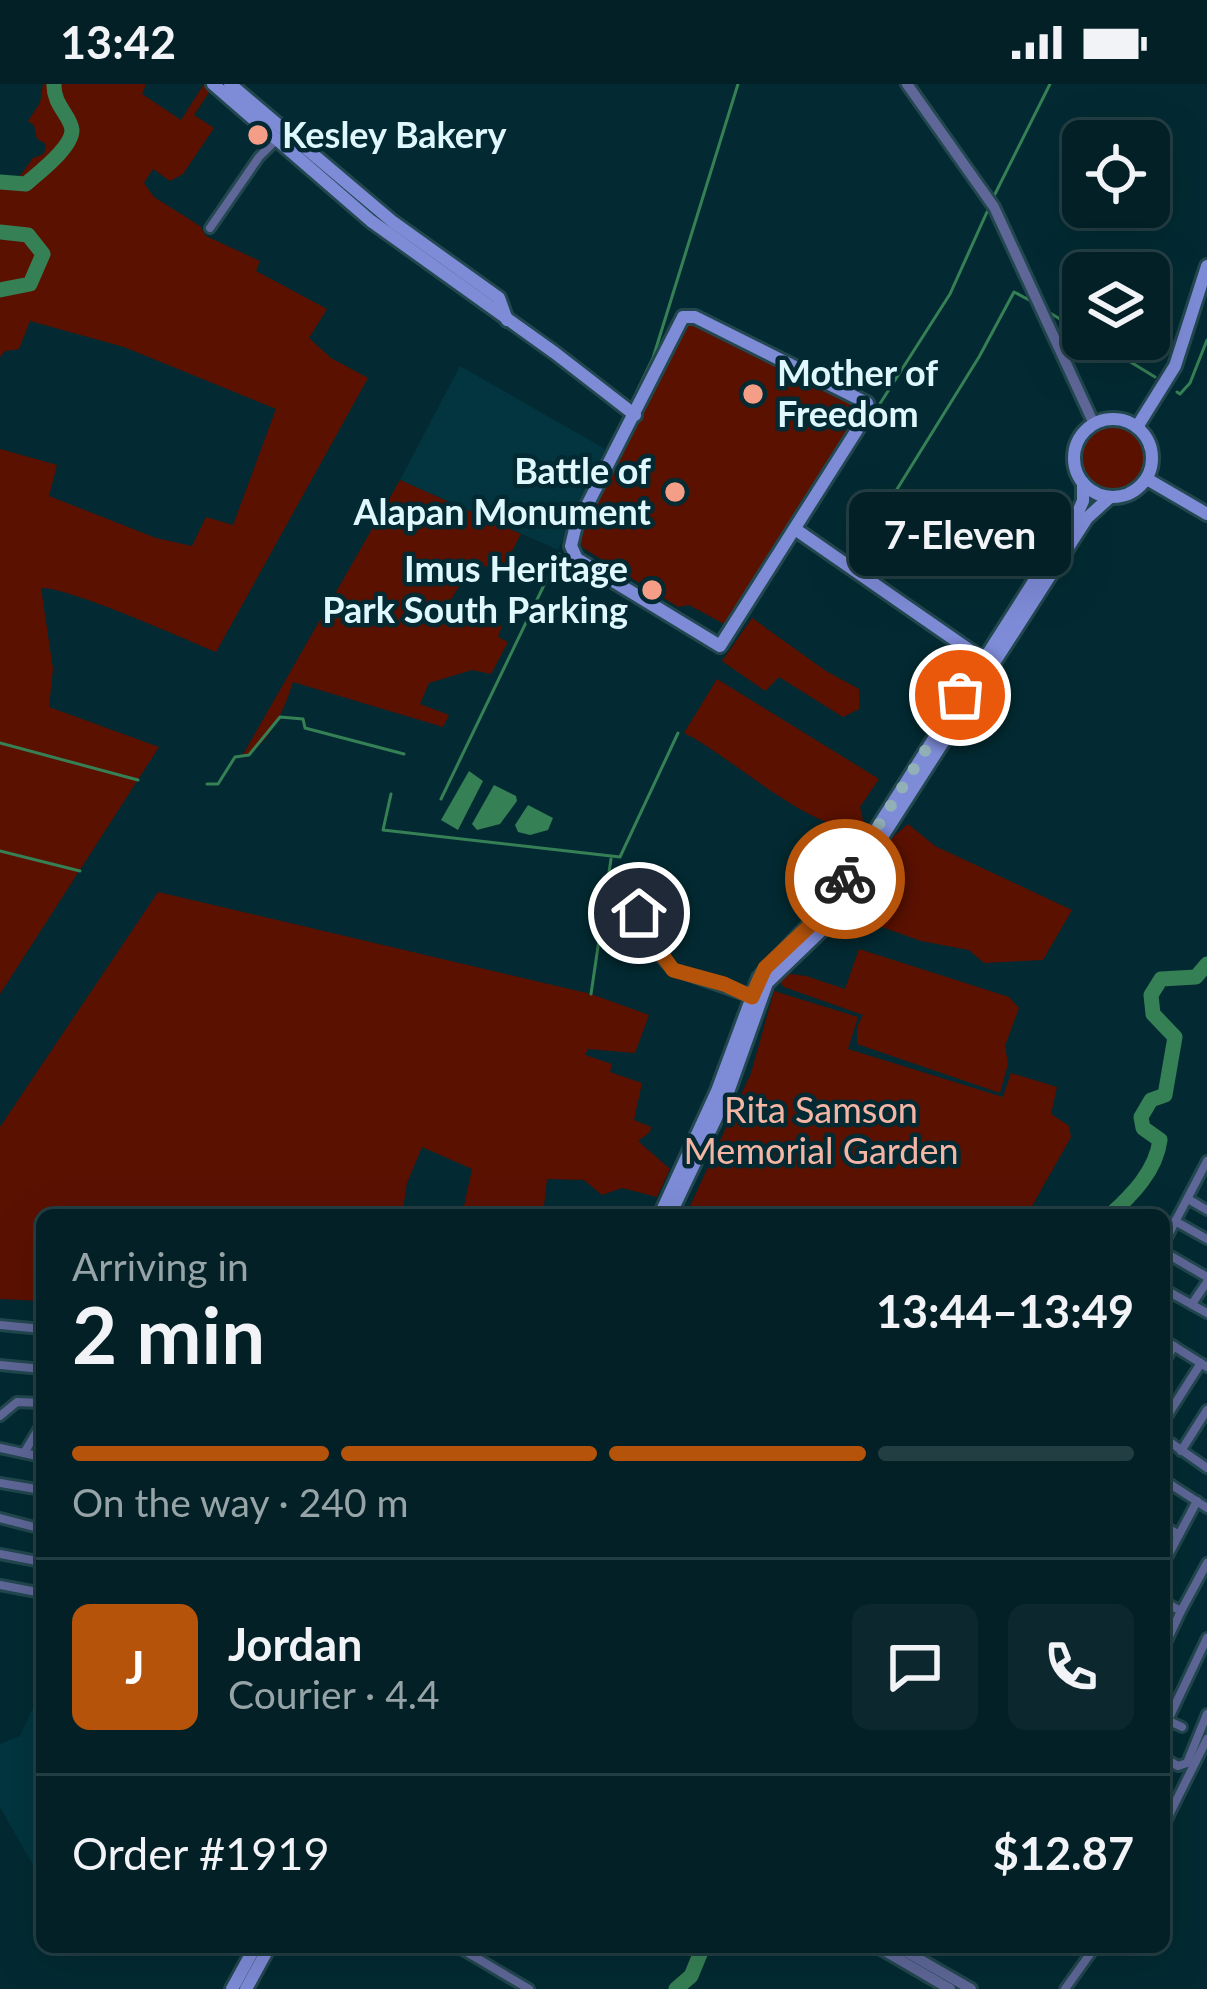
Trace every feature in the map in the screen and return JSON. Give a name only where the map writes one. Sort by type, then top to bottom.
[{"type":"main road","points":[[213,84],[397,241],[635,416]]},
{"type":"main road","points":[[230,84],[379,211],[499,298],[507,321]]},
{"type":"main road","points":[[1136,427],[1175,366],[1207,266]]},
{"type":"main road","points":[[688,315],[867,403],[867,418],[795,529],[720,646],[572,553],[572,538],[682,318],[688,315]]},
{"type":"main road","points":[[673,1209],[722,1093],[765,968],[829,905],[1087,518],[1109,498],[1132,493],[1147,478],[1151,448],[1136,427],[1113,419],[1094,424],[1075,448],[1076,472],[1083,483],[1109,498]]},
{"type":"main road","points":[[1147,478],[1207,514]]},
{"type":"main road","points":[[989,664],[1078,512],[1083,483]]},
{"type":"main road","points":[[795,529],[989,664]]},
{"type":"main road","points":[[663,1209],[722,1093]]},
{"type":"main road","points":[[232,1989],[252,1953]]},
{"type":"main road","points":[[245,1989],[266,1953]]},
{"type":"street","points":[[907,84],[994,208],[1094,424]]},
{"type":"street","points":[[210,228],[275,141]]},
{"type":"street","points":[[642,901],[641,925],[673,970],[724,984],[756,999]]},
{"type":"street","points":[[1170,1231],[1206,1166]]},
{"type":"street","points":[[1187,1198],[1207,1210]]},
{"type":"street","points":[[1175,1221],[1205,1234]]},
{"type":"street","points":[[1170,1256],[1207,1280],[1192,1304]]},
{"type":"street","points":[[1170,1292],[1207,1313]]},
{"type":"street","points":[[0,1325],[36,1328]]},
{"type":"street","points":[[1170,1344],[1204,1365],[1170,1413]]},
{"type":"street","points":[[1170,1352],[1174,1346]]},
{"type":"street","points":[[0,1365],[36,1368]]},
{"type":"street","points":[[0,1416],[17,1402],[36,1402]]},
{"type":"street","points":[[1181,1450],[1207,1410]]},
{"type":"street","points":[[24,1454],[36,1433]]},
{"type":"street","points":[[1170,1442],[1207,1468]]},
{"type":"street","points":[[0,1448],[36,1456]]},
{"type":"street","points":[[0,1483],[36,1489]]},
{"type":"street","points":[[1170,1484],[1207,1508]]},
{"type":"street","points":[[1170,1552],[1197,1501]]},
{"type":"street","points":[[0,1518],[36,1527]]},
{"type":"street","points":[[1170,1530],[1179,1535]]},
{"type":"street","points":[[0,1554],[36,1561]]},
{"type":"street","points":[[1170,1634],[1207,1563]]},
{"type":"street","points":[[0,1585],[36,1592]]},
{"type":"street","points":[[1170,1605],[1181,1611]]},
{"type":"street","points":[[1170,1711],[1207,1639]]},
{"type":"street","points":[[1170,1762],[1187,1763],[1207,1714]]},
{"type":"street","points":[[1170,1721],[1181,1727]]},
{"type":"street","points":[[1170,1814],[1207,1739]]},
{"type":"street","points":[[468,1953],[529,1989]]},
{"type":"street","points":[[888,1953],[950,1989]]},
{"type":"street","points":[[908,1953],[970,1989]]},
{"type":"street","points":[[1065,1989],[1091,1953]]},
{"type":"shaded area","points":[[460,366],[605,449],[558,550],[400,480]]},
{"type":"shaded area","points":[[469,771],[483,781],[458,830],[441,820]]},
{"type":"shaded area","points":[[494,785],[517,801],[500,824],[477,830],[472,824]]},
{"type":"shaded area","points":[[528,805],[553,818],[548,830],[530,835],[518,832],[515,825]]},
{"type":"shaded area","points":[[36,1702],[36,1870],[0,1807],[0,1744],[20,1736]]},
{"type":"green space","points":[[43,84],[146,84],[142,94],[181,120],[204,84],[209,84],[212,88],[194,115],[214,128],[183,174],[170,181],[153,169],[144,183],[154,197],[200,226],[206,236],[260,261],[256,271],[327,309],[309,338],[331,358],[368,378],[216,652],[99,604],[41,588],[53,669],[49,707],[159,747],[0,994],[0,449],[57,465],[49,496],[156,538],[192,546],[206,517],[233,525],[276,409],[124,347],[30,321],[19,349],[0,357],[0,176],[17,180],[33,158],[44,154],[46,144],[37,139],[28,121],[40,103]]},
{"type":"green space","points":[[689,321],[864,409],[726,625],[689,605],[678,607],[583,548],[579,540],[682,325]]},
{"type":"green space","points":[[1114,427],[1137,436],[1146,459],[1137,482],[1114,491],[1091,482],[1082,459],[1091,436]]},
{"type":"green space","points":[[400,480],[521,534],[501,572],[474,562],[447,606],[470,619],[474,614],[502,626],[498,637],[508,642],[491,674],[472,670],[429,683],[420,704],[449,715],[443,727],[293,682],[267,736],[241,758]]},
{"type":"green space","points":[[752,618],[859,689],[859,709],[843,717],[779,677],[765,691],[722,661]]},
{"type":"green space","points":[[717,679],[879,779],[860,807],[864,825],[847,827],[801,809],[684,733]]},
{"type":"green space","points":[[908,824],[935,846],[1072,910],[1043,960],[984,963],[969,950],[921,941],[851,916],[882,857],[880,848]]},
{"type":"green space","points":[[158,892],[591,994],[649,1015],[635,1053],[588,1049],[585,1055],[612,1064],[610,1072],[642,1083],[634,1120],[651,1127],[638,1141],[670,1169],[657,1197],[622,1188],[602,1195],[584,1180],[547,1179],[544,1209],[463,1209],[472,1169],[422,1147],[407,1183],[403,1209],[36,1209],[36,1301],[0,1299],[0,1127]]},
{"type":"green space","points":[[859,949],[1009,997],[1019,1008],[1005,1046],[1008,1064],[1000,1093],[857,1044],[863,1015],[784,987],[779,981],[783,973],[845,989]]},
{"type":"green space","name":"Rita Samson Memorial Garden","points":[[774,991],[858,1017],[848,1049],[1003,1097],[1011,1073],[1057,1087],[1051,1114],[1069,1126],[1071,1137],[1030,1209],[689,1209],[751,1073]]},
{"type":"waterway","points":[[0,182],[26,184],[54,160],[71,137],[54,84]]},
{"type":"waterway","points":[[637,391],[653,358],[738,84]]},
{"type":"waterway","points":[[994,196],[1050,84]]},
{"type":"waterway","points":[[874,413],[950,294],[987,212]]},
{"type":"waterway","points":[[0,232],[28,235],[43,254],[30,284],[0,290]]},
{"type":"waterway","points":[[868,536],[1014,292],[1031,301]]},
{"type":"waterway","points":[[1050,313],[1062,320]]},
{"type":"waterway","points":[[1177,392],[1190,383],[1207,340]]},
{"type":"waterway","points":[[1127,360],[1155,377]]},
{"type":"waterway","points":[[617,433],[625,416]]},
{"type":"waterway","points":[[441,799],[559,554]]},
{"type":"waterway","points":[[207,784],[218,784],[235,757],[249,755],[280,717],[303,719],[305,728],[404,754]]},
{"type":"waterway","points":[[391,794],[383,830],[620,857],[678,733]]},
{"type":"waterway","points":[[0,743],[138,780]]},
{"type":"waterway","points":[[0,851],[80,871]]},
{"type":"waterway","points":[[591,994],[611,859]]},
{"type":"waterway","points":[[1116,1209],[1148,1172],[1160,1140],[1143,1128],[1141,1117],[1151,1100],[1165,1095],[1175,1037],[1153,1014],[1151,995],[1161,979],[1196,977],[1207,964]]},
{"type":"waterway","points":[[676,1989],[691,1976],[701,1953]]},
{"type":"way so far","points":[[845,879],[960,695]]},
{"type":"place","name":"Kesley Bakery","points":[[258,135]]},
{"type":"place","name":"Mother of Freedom","points":[[753,394]]},
{"type":"place","name":"Battle of Alapan Monument","points":[[675,492]]},
{"type":"place","name":"Imus Heritage Park South Parking","points":[[652,590]]},
{"type":"place","name":"7-Eleven","points":[[960,695]]},
{"type":"route","points":[[639,913],[641,925],[673,970],[752,997],[765,968],[818,918],[845,879]]}]
